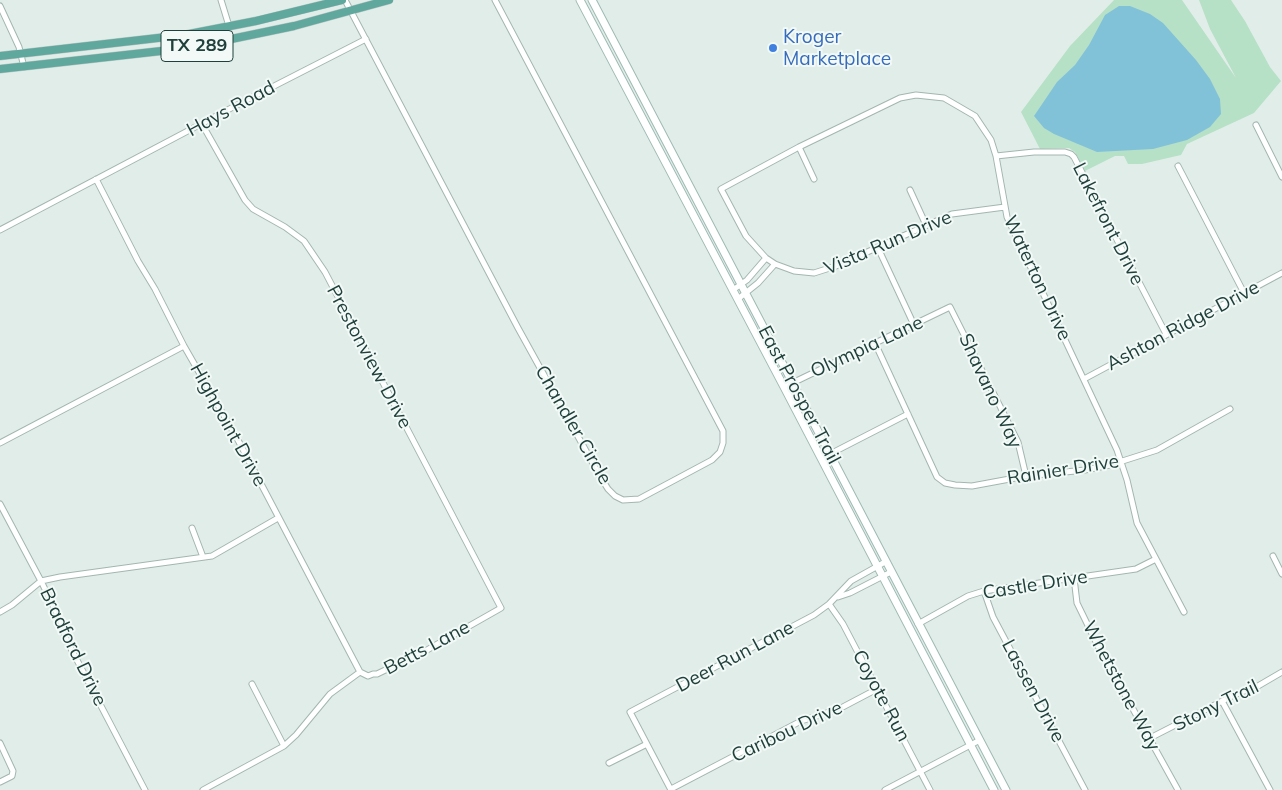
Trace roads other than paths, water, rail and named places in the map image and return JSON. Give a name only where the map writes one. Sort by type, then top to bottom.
[{"type":"main road","name":"TX 289","points":[[0,56],[184,35],[344,0]]},
{"type":"main road","name":"TX 289","points":[[0,69],[188,48],[281,29],[390,0]]},
{"type":"main road","name":"East Prosper Trail","points":[[580,0],[994,790]]},
{"type":"main road","name":"East Prosper Trail","points":[[592,0],[1006,790]]},
{"type":"main road","points":[[619,74],[628,70]]},
{"type":"street","points":[[222,0],[228,26]]},
{"type":"street","name":"Chandler Circle","points":[[344,0],[352,11],[514,320],[601,478],[608,489],[623,500],[639,499],[712,460],[720,452],[723,444],[723,431],[495,0]]},
{"type":"street","points":[[0,6],[21,54],[24,67]]},
{"type":"street","name":"Hays Road","points":[[0,230],[366,38]]},
{"type":"street","name":"Waterton Drive","points":[[721,189],[900,98],[916,96],[944,98],[974,116],[991,140],[996,156],[1007,217],[1122,462],[1137,523],[1184,612]]},
{"type":"street","name":"Prestonview Drive","points":[[202,124],[244,200],[253,209],[285,227],[304,241],[325,272],[485,574],[501,608],[493,613]]},
{"type":"street","points":[[1256,125],[1282,176]]},
{"type":"street","points":[[799,148],[814,179]]},
{"type":"street","name":"Lakefront Drive","points":[[996,156],[1034,152],[1065,152],[1074,157],[1166,334]]},
{"type":"street","points":[[1178,166],[1244,293]]},
{"type":"street","name":"Highpoint Drive","points":[[96,179],[184,346],[239,442],[360,672]]},
{"type":"street","name":"Vista Run Drive","points":[[721,189],[746,236],[766,258],[774,264],[794,272],[814,273],[836,266],[952,214],[1005,207]]},
{"type":"street","points":[[910,190],[926,225]]},
{"type":"street","points":[[878,248],[914,324]]},
{"type":"street","points":[[733,290],[758,269],[766,258]]},
{"type":"street","points":[[738,299],[767,275],[774,264]]},
{"type":"street","name":"Ashton Ridge Drive","points":[[1084,379],[1282,273]]},
{"type":"street","name":"Olympia Lane","points":[[784,387],[950,307]]},
{"type":"street","name":"Shavano Way","points":[[950,307],[1018,442],[1026,476]]},
{"type":"street","points":[[830,454],[908,414],[875,343]]},
{"type":"street","points":[[0,443],[184,346]]},
{"type":"street","name":"Rainier Drive","points":[[908,414],[937,477],[944,483],[972,486],[1026,476],[1085,470],[1122,462],[1157,450],[1230,409]]},
{"type":"street","name":"Bradford Drive","points":[[0,504],[41,581],[60,620],[67,641],[145,790]]},
{"type":"street","points":[[0,612],[12,605],[41,581],[203,558],[219,552],[278,518]]},
{"type":"street","points":[[192,528],[203,558]]},
{"type":"street","points":[[1273,556],[1282,574]]},
{"type":"street","name":"Castle Drive","points":[[918,624],[968,596],[984,591],[1136,569],[1156,560]]},
{"type":"street","name":"Deer Run Lane","points":[[647,744],[630,712],[796,625],[829,604],[851,581],[886,562]]},
{"type":"street","name":"Deer Run Lane","points":[[837,597],[850,593],[891,572]]},
{"type":"street","name":"Whetstone Way","points":[[1074,578],[1077,603],[1098,646],[1178,790]]},
{"type":"street","name":"Lassen Drive","points":[[984,591],[993,617],[1085,790]]},
{"type":"street","name":"Coyote Run","points":[[829,604],[843,624],[930,790]]},
{"type":"street","name":"Betts Lane","points":[[360,672],[368,676],[377,674],[427,650],[493,613]]},
{"type":"street","points":[[203,790],[284,746],[296,735],[330,694],[360,672]]},
{"type":"street","name":"Stony Trail","points":[[1150,738],[1222,701],[1258,686],[1282,672]]},
{"type":"street","points":[[252,684],[284,746]]},
{"type":"street","name":"Caribou Drive","points":[[671,790],[801,721],[839,709],[877,689]]},
{"type":"street","points":[[1222,701],[1270,790]]},
{"type":"street","points":[[885,790],[980,740]]},
{"type":"street","points":[[0,743],[14,771],[12,776],[0,782]]},
{"type":"street","points":[[609,763],[647,744],[671,790]]},
{"type":"water","points":[[1119,6],[1130,6],[1150,14],[1163,23],[1196,60],[1210,79],[1220,99],[1221,114],[1210,127],[1187,140],[1153,149],[1097,152],[1054,134],[1044,128],[1034,116],[1057,82],[1075,65],[1089,45],[1105,15]]},
{"type":"place","name":"Kroger Marketplace","points":[[773,48]]}]
